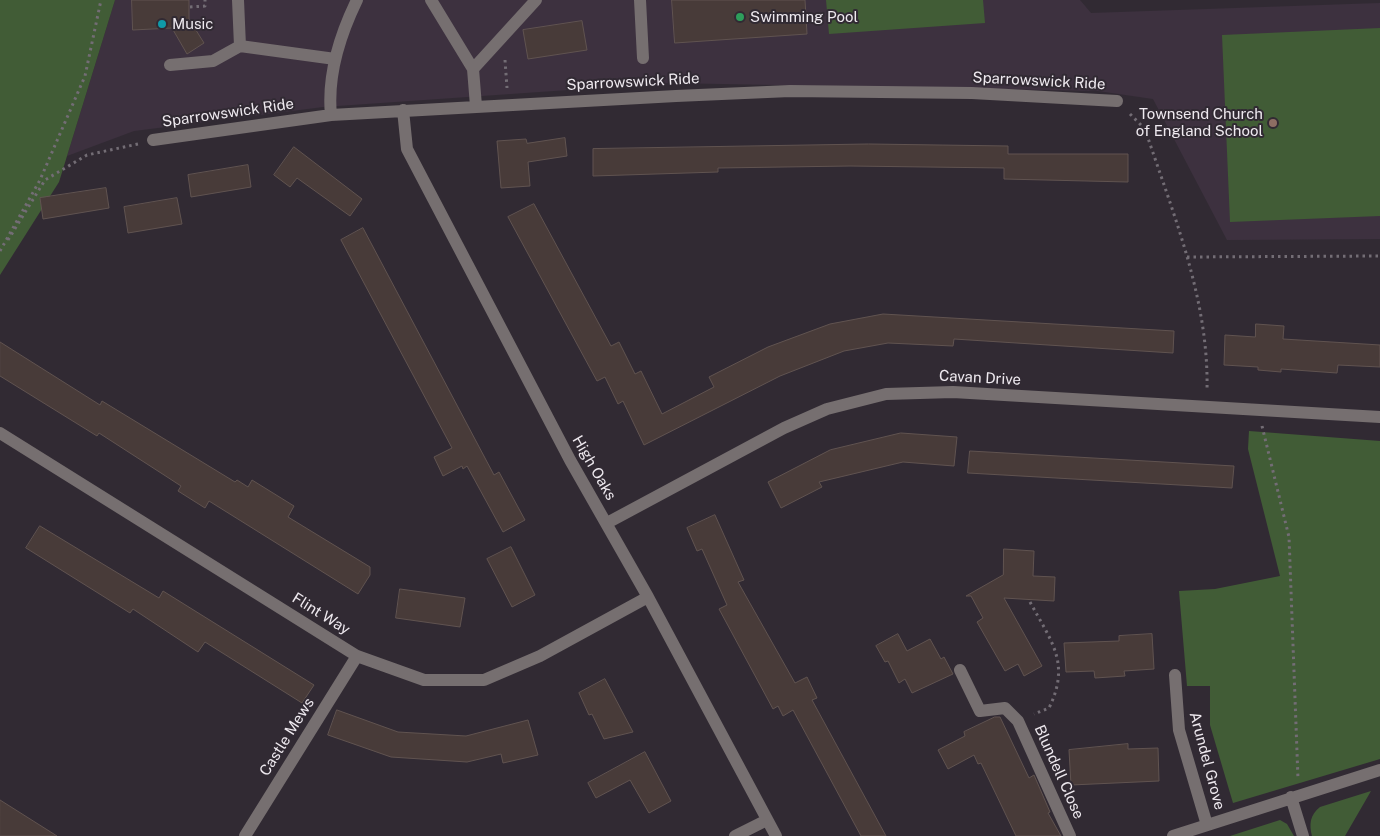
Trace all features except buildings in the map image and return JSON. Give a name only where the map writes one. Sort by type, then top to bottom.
[{"type":"street","points":[[238,0],[240,46]]},
{"type":"street","points":[[330,115],[329,102],[335,59],[347,21],[357,0]]},
{"type":"street","points":[[431,0],[473,69],[476,106]]},
{"type":"street","points":[[473,69],[536,0]]},
{"type":"street","points":[[640,0],[643,58]]},
{"type":"street","points":[[170,65],[213,61],[240,46],[335,59]]},
{"type":"street","name":"Sparrowswick Ride","points":[[153,140],[330,115],[508,104],[790,91],[972,93],[1117,101]]},
{"type":"street","name":"High Oaks","points":[[403,110],[407,149],[570,460],[648,597],[776,836]]},
{"type":"street","name":"Cavan Drive","points":[[607,523],[784,428],[827,409],[886,394],[953,392],[1380,417]]},
{"type":"street","name":"Flint Way","points":[[0,433],[357,656],[424,680],[484,680],[540,656],[648,597]]},
{"type":"street","name":"Castle Mews","points":[[245,836],[357,656]]},
{"type":"street","name":"Blundell Close","points":[[960,670],[980,712],[1005,708],[1018,721],[1070,836]]},
{"type":"street","name":"Arundel Grove","points":[[1175,675],[1179,730],[1207,825]]},
{"type":"street","points":[[1172,836],[1380,770]]},
{"type":"street","points":[[1295,796],[1303,836]]},
{"type":"street","points":[[735,836],[767,820]]},
{"type":"path","points":[[0,252],[40,180],[84,76],[102,0]]},
{"type":"path","points":[[190,7],[205,6],[205,0]]},
{"type":"path","points":[[496,43],[505,53],[508,104]]},
{"type":"path","points":[[1117,101],[1145,129],[1187,257],[1199,301],[1207,362],[1206,407]]},
{"type":"path","points":[[0,252],[45,180],[87,155],[153,140]]},
{"type":"path","points":[[1187,257],[1380,256]]},
{"type":"path","points":[[1258,410],[1289,536],[1295,796]]},
{"type":"path","points":[[1018,721],[1049,708],[1054,699],[1059,673],[1060,661],[1056,650],[1030,602]]},
{"type":"shaded area","name":"Townsend Church of England School","points":[[115,0],[1080,0],[1091,13],[1380,3],[1380,239],[1227,240],[1153,99],[1098,91],[669,83],[323,107],[134,131],[67,156]]},
{"type":"green space","points":[[0,0],[115,0],[59,182],[0,275]]},
{"type":"green space","points":[[826,0],[983,0],[985,23],[829,34]]},
{"type":"green space","points":[[1380,28],[1380,216],[1230,222],[1222,35]]},
{"type":"green space","points":[[1249,431],[1380,441],[1380,759],[1233,803],[1210,725],[1210,686],[1187,686],[1179,591],[1215,589],[1280,576],[1248,449]]},
{"type":"green space","points":[[1371,791],[1345,836],[1312,836],[1311,820],[1314,813],[1320,807]]},
{"type":"green space","points":[[1280,820],[1287,824],[1294,836],[1230,836]]},
{"type":"place","name":"Swimming Pool","points":[[740,17]]},
{"type":"place","name":"Music","points":[[162,24]]},
{"type":"place","name":"Townsend Church of England School","points":[[1273,123]]}]
